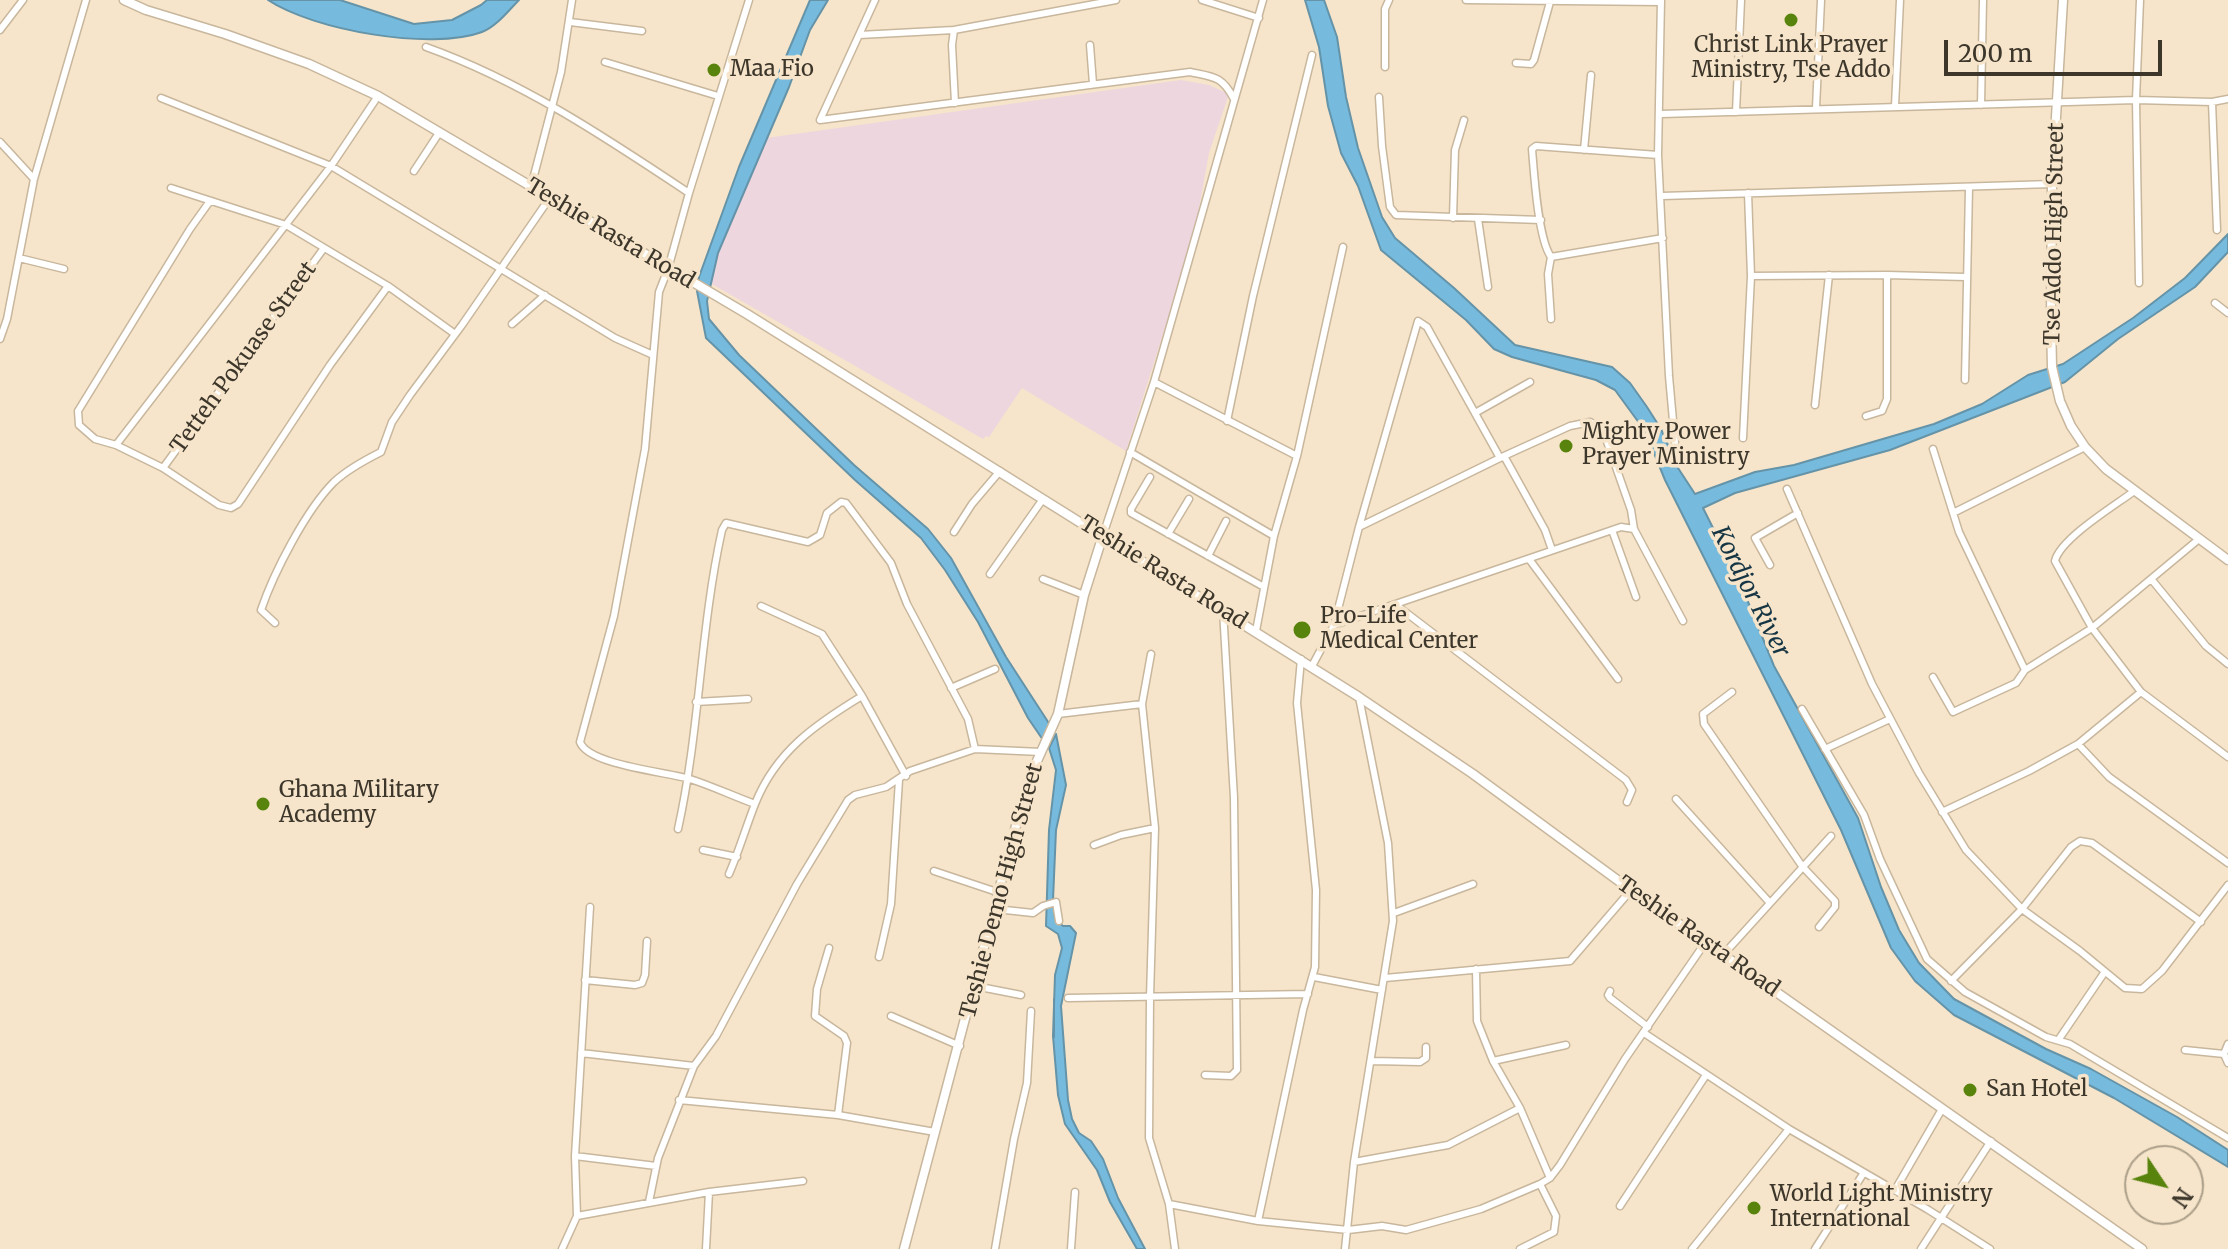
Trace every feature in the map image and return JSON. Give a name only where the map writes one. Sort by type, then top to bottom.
[{"type":"main road","name":"Teshie Rasta Road","points":[[124,0],[155,14],[225,34],[309,64],[378,96],[1000,471],[1312,666],[1473,774],[1705,943],[2142,1249]]},
{"type":"main road","name":"Tse Addo High Street","points":[[2063,0],[2052,184],[2052,367],[2056,386],[2071,426],[2106,469],[2133,492],[2226,555]]},
{"type":"main road","name":"Teshie Demo High Street","points":[[904,1249],[1021,807],[1058,714],[1084,595],[1103,535]]},
{"type":"street","points":[[0,30],[23,0]]},
{"type":"street","points":[[0,339],[7,319],[34,179],[86,0]]},
{"type":"street","points":[[530,188],[553,106],[572,0]]},
{"type":"street","points":[[749,0],[659,292],[645,449],[614,616],[580,742],[588,752],[624,765],[689,779],[755,804]]},
{"type":"street","points":[[875,0],[820,120],[1190,72],[1213,75],[1227,85],[1234,99]]},
{"type":"street","points":[[859,35],[954,30],[1116,0]]},
{"type":"street","points":[[1202,0],[1259,18]]},
{"type":"street","points":[[1103,535],[1154,382],[1263,0]]},
{"type":"street","points":[[1385,67],[1385,9],[1389,0]]},
{"type":"street","points":[[1466,0],[1661,1],[1658,155],[1675,443]]},
{"type":"street","points":[[1736,112],[1741,0]]},
{"type":"street","points":[[1816,108],[1821,0]]},
{"type":"street","points":[[1895,106],[1900,0]]},
{"type":"street","points":[[1981,105],[1983,0]]},
{"type":"street","points":[[2139,283],[2136,100],[2140,0]]},
{"type":"street","points":[[1516,63],[1531,64],[1534,60],[1550,2]]},
{"type":"street","points":[[570,22],[642,31]]},
{"type":"street","points":[[954,30],[955,103]]},
{"type":"street","points":[[1090,45],[1093,84]]},
{"type":"street","points":[[426,47],[458,59],[553,106],[689,193]]},
{"type":"street","points":[[1227,421],[1253,296],[1312,55]]},
{"type":"street","points":[[605,62],[718,96]]},
{"type":"street","points":[[1584,150],[1591,75]]},
{"type":"street","points":[[116,445],[331,166],[378,96]]},
{"type":"street","points":[[1379,97],[1390,207],[1396,215],[1541,220]]},
{"type":"street","points":[[161,98],[331,166],[615,338],[653,355]]},
{"type":"street","points":[[1661,114],[2136,100],[2212,102],[2228,99]]},
{"type":"street","points":[[2212,102],[2217,230]]},
{"type":"street","points":[[1453,218],[1455,150],[1464,120]]},
{"type":"street","points":[[414,171],[439,133]]},
{"type":"street","points":[[0,142],[34,179]]},
{"type":"street","points":[[1551,319],[1548,274],[1551,257],[1541,220],[1532,149],[1536,146],[1658,155]]},
{"type":"street","points":[[1662,196],[2052,184]]},
{"type":"street","points":[[171,188],[286,225],[388,286],[455,334]]},
{"type":"street","points":[[1965,380],[1969,188]]},
{"type":"street","points":[[1743,438],[1751,276],[1748,193]]},
{"type":"street","points":[[275,623],[261,610],[270,583],[304,524],[334,483],[355,466],[381,452],[392,422],[549,199]]},
{"type":"street","points":[[210,201],[78,411],[79,425],[88,435],[163,468],[219,505],[231,508],[238,504],[330,365],[388,286]]},
{"type":"street","points":[[1478,219],[1488,287]]},
{"type":"street","points":[[1551,257],[1663,238]]},
{"type":"street","points":[[1256,631],[1274,536],[1297,456],[1343,247]]},
{"type":"street","name":"Tetteh Pokuase Street","points":[[163,468],[324,248]]},
{"type":"street","points":[[19,258],[64,269]]},
{"type":"street","points":[[1815,405],[1829,275]]},
{"type":"street","points":[[1866,416],[1882,411],[1887,399],[1887,275]]},
{"type":"street","points":[[1751,276],[1966,277]]},
{"type":"street","points":[[512,324],[545,295]]},
{"type":"street","points":[[2215,303],[2228,313]]},
{"type":"street","points":[[1312,666],[1334,625],[1418,321],[1427,327],[1545,530],[1552,550]]},
{"type":"street","points":[[1154,382],[1297,456]]},
{"type":"street","points":[[1475,413],[1530,382]]},
{"type":"street","points":[[1359,527],[1570,426],[1582,422],[1595,424],[1605,436],[1631,510],[1634,529],[1683,621]]},
{"type":"street","points":[[1953,513],[2085,447]]},
{"type":"street","points":[[1933,449],[1953,513],[1977,573],[2025,670]]},
{"type":"street","points":[[1130,452],[1274,536]]},
{"type":"street","points":[[954,532],[972,504],[1000,471]]},
{"type":"street","points":[[1150,477],[1130,511],[1264,587]]},
{"type":"street","points":[[1787,489],[1872,684],[1942,812],[1966,850],[2022,909],[2125,988],[2142,989],[2162,971],[2228,885]]},
{"type":"street","points":[[2133,492],[2072,539],[2055,556],[2055,561],[2092,628],[2141,692],[2228,757]]},
{"type":"street","points":[[990,574],[1043,498]]},
{"type":"street","points":[[1168,534],[1189,499]]},
{"type":"street","points":[[678,829],[689,779],[711,579],[724,525],[730,523],[808,542],[820,535],[827,513],[841,502],[846,503],[891,563],[907,604],[971,727],[975,749]]},
{"type":"street","points":[[1770,565],[1755,538],[1798,513]]},
{"type":"street","points":[[1208,556],[1226,521]]},
{"type":"street","points":[[1334,625],[1621,527],[1634,529]]},
{"type":"street","points":[[1612,530],[1636,597]]},
{"type":"street","points":[[1933,677],[1953,712],[2016,683],[2025,670],[2092,628],[2199,539]]},
{"type":"street","points":[[1529,559],[1618,679]]},
{"type":"street","points":[[1043,579],[1084,595]]},
{"type":"street","points":[[2152,580],[2206,646],[2228,664]]},
{"type":"street","points":[[1396,605],[1626,780],[1632,790],[1627,802]]},
{"type":"street","points":[[761,606],[822,634],[862,696],[902,778],[891,904],[879,957]]},
{"type":"street","points":[[1205,1075],[1231,1076],[1236,1073],[1234,798],[1223,610]]},
{"type":"street","points":[[1151,654],[1142,704],[1155,828],[1149,1138],[1169,1204],[1175,1249]]},
{"type":"street","points":[[1258,1221],[1314,977],[1316,890],[1297,703],[1301,659]]},
{"type":"street","points":[[951,688],[995,669]]},
{"type":"street","points":[[1732,692],[1703,714],[1704,724],[1802,866],[1835,901],[1835,907],[1819,927]]},
{"type":"street","points":[[1942,812],[2078,744],[2141,692]]},
{"type":"street","points":[[729,874],[755,804],[794,743],[814,725],[862,696]]},
{"type":"street","points":[[1345,1249],[1354,1162],[1394,913],[1388,843],[1359,697]]},
{"type":"street","points":[[696,702],[748,699]]},
{"type":"street","points":[[1058,714],[1142,704]]},
{"type":"street","points":[[1802,709],[1864,815],[1880,859],[1927,959],[1951,981],[2046,1037],[2059,1039],[2228,1138]]},
{"type":"street","points":[[1825,749],[1890,719]]},
{"type":"street","points":[[2078,744],[2109,777],[2228,863]]},
{"type":"street","points":[[649,1202],[656,1166],[694,1066],[716,1036],[797,884],[843,806],[855,795],[886,787],[910,771],[975,749],[1043,749]]},
{"type":"street","points":[[1676,799],[1770,903]]},
{"type":"street","points":[[1094,845],[1155,828]]},
{"type":"street","points":[[1723,955],[1831,836]]},
{"type":"street","points":[[1951,981],[2022,909],[2071,847],[2080,841],[2092,843],[2201,922]]},
{"type":"street","points":[[703,850],[737,857]]},
{"type":"street","points":[[934,871],[1000,893]]},
{"type":"street","points":[[1394,913],[1473,884]]},
{"type":"street","points":[[1385,978],[1570,961],[1631,890]]},
{"type":"street","points":[[996,909],[1033,913],[1054,902],[1058,904],[1059,921]]},
{"type":"street","points":[[562,1249],[577,1216],[575,1156],[590,907]]},
{"type":"street","points":[[585,980],[642,983],[647,941]]},
{"type":"street","points":[[1169,1204],[1258,1221],[1348,1230],[1382,1226],[1406,1230],[1481,1209],[1540,1184],[1550,1178],[1705,943]]},
{"type":"street","points":[[829,948],[817,989],[815,1016],[844,1036],[847,1043],[838,1115]]},
{"type":"street","points":[[1476,969],[1477,1021],[1550,1178]]},
{"type":"street","points":[[2059,1039],[2104,973]]},
{"type":"street","points":[[1314,977],[1382,990]]},
{"type":"street","points":[[975,986],[1021,995]]},
{"type":"street","points":[[1610,991],[1610,998],[1646,1030],[1706,1075],[1789,1129],[1943,1218],[1990,1249]]},
{"type":"street","points":[[1068,998],[1308,994]]},
{"type":"street","points":[[995,1249],[1010,1156],[1027,1083],[1031,1011]]},
{"type":"street","points":[[891,1016],[960,1046]]},
{"type":"street","points":[[2228,1044],[2224,1054],[2228,1063]]},
{"type":"street","points":[[1493,1061],[1566,1045]]},
{"type":"street","points":[[1372,1061],[1414,1064],[1426,1058],[1426,1047]]},
{"type":"street","points":[[2185,1050],[2224,1054]]},
{"type":"street","points":[[581,1053],[694,1066]]},
{"type":"street","points":[[1620,1206],[1706,1075]]},
{"type":"street","points":[[679,1100],[838,1115],[935,1132]]},
{"type":"street","points":[[1354,1162],[1448,1145],[1520,1108]]},
{"type":"street","points":[[1895,1190],[1942,1109]]},
{"type":"street","points":[[1692,1249],[1789,1129]]},
{"type":"street","points":[[1921,1249],[1991,1141]]},
{"type":"street","points":[[575,1156],[656,1166]]},
{"type":"street","points":[[1815,1249],[1863,1174]]},
{"type":"street","points":[[577,1216],[709,1192],[803,1181]]},
{"type":"street","points":[[1520,1249],[1547,1237],[1557,1226],[1556,1216],[1540,1184]]},
{"type":"street","points":[[706,1249],[709,1192]]},
{"type":"street","points":[[1071,1249],[1075,1192]]},
{"type":"shaded area","points":[[1181,80],[1209,85],[1229,94],[1209,153],[1194,236],[1126,451],[1022,388],[989,437],[983,439],[710,283],[718,253],[766,138]]},
{"type":"water","points":[[268,0],[340,0],[414,24],[452,20],[487,0],[519,0],[487,30],[460,37],[433,39],[404,38],[342,28],[288,11]]},
{"type":"water","points":[[810,0],[828,0],[810,30],[718,253],[707,301],[709,319],[739,355],[854,465],[928,529],[951,558],[1006,657],[1052,728],[1043,740],[1028,718],[978,622],[921,538],[855,480],[706,338],[697,291],[699,277],[739,167]]},
{"type":"water","points":[[1305,0],[1324,0],[1337,37],[1358,148],[1382,217],[1395,238],[1515,345],[1612,367],[1630,383],[1647,407],[1695,494],[1755,472],[1794,465],[1934,424],[1982,404],[2028,375],[2063,364],[2133,318],[2185,278],[2228,234],[2228,252],[2195,287],[2118,339],[2065,382],[1890,450],[1735,493],[1703,508],[1740,582],[1774,666],[1858,818],[1899,930],[1919,963],[1954,999],[2046,1049],[2091,1069],[2177,1117],[2228,1150],[2228,1167],[2204,1152],[2204,1145],[2192,1145],[2114,1098],[1954,1015],[1915,981],[1891,948],[1841,830],[1665,480],[1645,431],[1615,390],[1596,380],[1512,357],[1494,349],[1466,320],[1381,250],[1358,186],[1341,153],[1328,106],[1319,47]]},
{"type":"water","points":[[1056,734],[1066,785],[1056,830],[1053,900],[1055,919],[1063,926],[1070,926],[1076,933],[1061,1006],[1068,1100],[1079,1133],[1091,1141],[1103,1159],[1118,1198],[1145,1249],[1137,1249],[1110,1202],[1097,1170],[1065,1124],[1058,1095],[1053,1036],[1055,975],[1062,948],[1058,934],[1046,926],[1049,830],[1056,770],[1049,748]]},
{"type":"waterway","points":[[1054,999],[1054,1037]]},
{"type":"place","name":"Christ Link Prayer Ministry, Tse Addo","points":[[1791,20]]},
{"type":"place","name":"Maa Fio","points":[[714,70]]},
{"type":"place","name":"Mighty Power Prayer Ministry","points":[[1566,446]]},
{"type":"place","name":"Pro-Life Medical Center","points":[[1302,630]]},
{"type":"place","name":"Ghana Military Academy","points":[[263,804]]},
{"type":"place","name":"San Hotel","points":[[1970,1090]]},
{"type":"place","name":"World Light Ministry International","points":[[1754,1208]]},
{"type":"water label","name":"Kordjor River","points":[[1750,592]]}]
